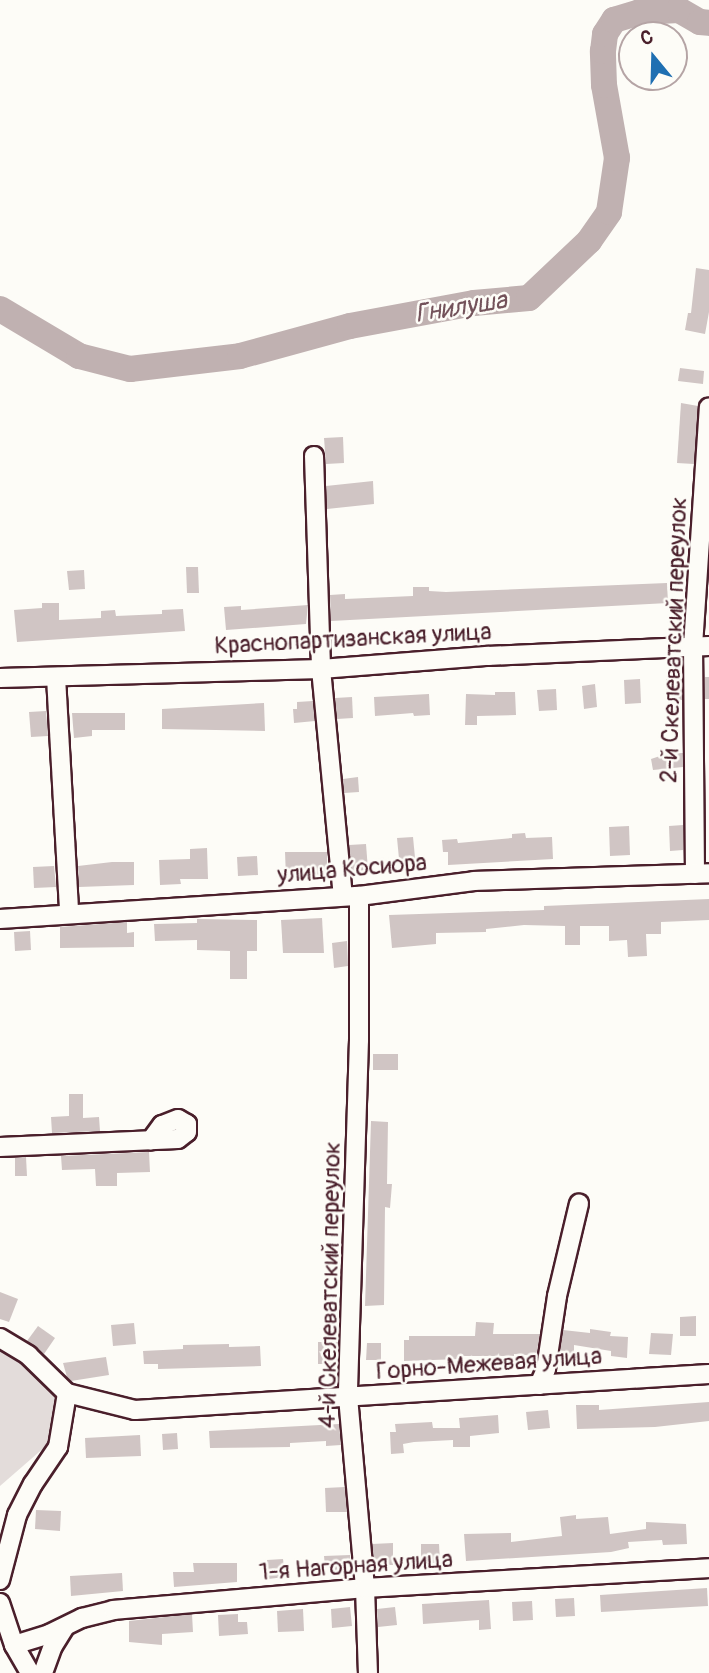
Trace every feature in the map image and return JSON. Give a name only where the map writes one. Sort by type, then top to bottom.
[{"type":"street","name":"2-й Скелеватский переулок","points":[[702,873],[701,646],[709,408]]},
{"type":"street","name":"4-й Скелеватский переулок","points":[[314,456],[321,669],[351,896],[359,1040],[348,1397],[365,1588],[368,1673]]},
{"type":"street","name":"Краснопартизанская улица","points":[[0,678],[321,669],[488,656],[701,646]]},
{"type":"street","points":[[55,677],[69,913]]},
{"type":"street","name":"улица Косиора","points":[[0,919],[351,896],[474,881],[702,873]]},
{"type":"street","points":[[0,1147],[158,1140]]},
{"type":"street","points":[[539,1385],[547,1368],[557,1296],[579,1204]]},
{"type":"street","name":"Горно-Межевая улица","points":[[0,1338],[27,1355],[67,1393],[135,1410],[709,1374]]},
{"type":"street","points":[[0,1580],[17,1515],[33,1483],[58,1447],[67,1393]]},
{"type":"street","name":"1-я Нагорная улица","points":[[14,1644],[65,1627],[82,1618],[113,1610],[365,1588],[709,1568]]},
{"type":"street","points":[[0,1603],[14,1644],[30,1673]]},
{"type":"street","points":[[43,1673],[53,1646],[65,1627]]},
{"type":"shaded area","points":[[0,1349],[24,1362],[58,1396],[52,1437],[46,1446],[0,1486]]},
{"type":"building","points":[[696,268],[709,270],[709,312],[705,334],[685,330],[688,313],[691,313]]},
{"type":"building","points":[[680,368],[704,371],[703,384],[678,381]]},
{"type":"building","points":[[681,403],[698,406],[694,464],[677,463]]},
{"type":"building","points":[[343,437],[344,463],[326,464],[324,438]]},
{"type":"building","points":[[373,481],[374,504],[327,509],[326,486]]},
{"type":"building","points":[[186,567],[198,567],[199,593],[187,593]]},
{"type":"building","points":[[84,570],[85,589],[69,590],[67,571]]},
{"type":"building","points":[[667,583],[668,603],[331,621],[330,595],[345,594],[345,599],[413,596],[413,587],[429,587],[429,591],[446,592]]},
{"type":"building","points":[[42,603],[59,603],[59,620],[101,618],[101,611],[115,610],[116,616],[162,614],[162,610],[183,609],[185,631],[17,642],[14,610],[42,608]]},
{"type":"building","points":[[308,605],[306,624],[226,630],[224,607],[241,606],[241,610]]},
{"type":"building","points":[[705,677],[709,677],[709,699],[705,699]]},
{"type":"building","points":[[640,679],[641,703],[625,704],[624,680]]},
{"type":"building","points":[[666,679],[682,679],[682,700],[667,700]]},
{"type":"building","points":[[595,684],[597,707],[584,709],[582,686]]},
{"type":"building","points":[[556,689],[557,710],[539,711],[537,690]]},
{"type":"building","points":[[495,692],[515,692],[516,715],[477,716],[477,725],[465,725],[466,694],[495,695]]},
{"type":"building","points":[[429,694],[430,715],[414,716],[413,713],[375,716],[374,697]]},
{"type":"building","points":[[352,697],[353,718],[337,719],[335,698]]},
{"type":"building","points":[[313,701],[315,721],[294,723],[293,709],[297,709],[297,702]]},
{"type":"building","points":[[264,703],[265,731],[162,729],[162,709]]},
{"type":"building","points":[[46,711],[48,736],[31,737],[29,712]]},
{"type":"building","points":[[72,713],[125,713],[125,730],[92,730],[92,736],[74,738]]},
{"type":"building","points":[[669,753],[683,753],[683,767],[653,770],[651,759]]},
{"type":"building","points":[[358,777],[359,792],[344,793],[343,779]]},
{"type":"building","points":[[683,825],[683,850],[670,851],[669,826]]},
{"type":"building","points":[[629,826],[630,855],[610,856],[609,827]]},
{"type":"building","points":[[525,833],[526,838],[552,837],[553,859],[448,865],[448,852],[443,852],[442,840],[457,839],[458,843],[512,838],[512,834]]},
{"type":"building","points":[[413,837],[416,868],[400,869],[397,838]]},
{"type":"building","points":[[366,844],[368,870],[352,872],[349,845]]},
{"type":"building","points":[[207,848],[208,879],[180,879],[181,884],[160,885],[159,860],[190,859],[190,849]]},
{"type":"building","points":[[285,852],[327,852],[327,876],[286,877]]},
{"type":"building","points":[[257,856],[258,875],[238,876],[237,857]]},
{"type":"building","points":[[134,862],[134,885],[79,887],[78,866]]},
{"type":"building","points":[[54,866],[56,887],[34,888],[33,867]]},
{"type":"building","points":[[709,899],[709,920],[661,922],[661,934],[646,934],[647,956],[628,957],[627,940],[609,941],[609,926],[580,926],[580,945],[565,945],[565,926],[524,925],[486,929],[486,932],[436,933],[436,944],[392,948],[389,915],[544,910],[544,906]]},
{"type":"building","points":[[322,918],[324,953],[283,953],[281,920]]},
{"type":"building","points":[[197,919],[257,920],[257,951],[247,951],[247,979],[230,979],[230,951],[197,950],[197,940],[155,941],[154,924],[197,923]]},
{"type":"building","points":[[127,922],[127,933],[134,932],[134,947],[60,948],[60,927]]},
{"type":"building","points":[[30,931],[31,950],[15,951],[14,932]]},
{"type":"building","points":[[347,941],[348,966],[334,968],[332,943]]},
{"type":"building","points":[[373,1054],[398,1054],[398,1070],[373,1070]]},
{"type":"building","points":[[69,1094],[83,1094],[83,1118],[99,1117],[100,1131],[52,1133],[51,1117],[69,1116]]},
{"type":"building","points":[[371,1121],[388,1122],[387,1184],[392,1184],[390,1208],[385,1207],[384,1305],[365,1306]]},
{"type":"building","points":[[149,1152],[150,1172],[117,1173],[117,1186],[96,1186],[95,1169],[62,1170],[61,1156]]},
{"type":"building","points":[[26,1157],[27,1176],[15,1176],[15,1158]]},
{"type":"building","points":[[0,1292],[18,1299],[9,1322],[0,1319]]},
{"type":"building","points":[[696,1316],[696,1336],[680,1336],[680,1317]]},
{"type":"building","points":[[476,1322],[494,1323],[493,1334],[540,1334],[536,1356],[461,1356],[461,1359],[404,1361],[404,1340],[409,1340],[409,1336],[475,1336]]},
{"type":"building","points":[[134,1323],[136,1344],[113,1346],[111,1325]]},
{"type":"building","points":[[38,1326],[55,1338],[44,1354],[27,1341]]},
{"type":"building","points":[[590,1329],[611,1332],[610,1336],[628,1337],[627,1358],[611,1356],[611,1351],[574,1345],[574,1354],[560,1353],[563,1330],[590,1333]]},
{"type":"building","points":[[651,1333],[673,1334],[671,1355],[649,1354]]},
{"type":"building","points":[[318,1342],[338,1342],[337,1364],[318,1364]]},
{"type":"building","points":[[367,1343],[381,1343],[381,1360],[366,1360]]},
{"type":"building","points":[[229,1344],[229,1347],[260,1346],[261,1366],[158,1369],[158,1364],[144,1364],[143,1351],[183,1349],[183,1345]]},
{"type":"building","points":[[106,1357],[109,1375],[71,1381],[67,1377],[63,1363]]},
{"type":"building","points":[[709,1402],[709,1421],[655,1427],[577,1429],[576,1405],[599,1405],[599,1410]]},
{"type":"building","points":[[548,1410],[550,1428],[528,1430],[526,1412]]},
{"type":"building","points":[[498,1415],[499,1433],[470,1436],[470,1447],[453,1447],[453,1440],[414,1442],[403,1444],[404,1453],[391,1454],[390,1432],[396,1432],[395,1424],[432,1422],[433,1428],[460,1428],[459,1418]]},
{"type":"building","points":[[339,1424],[341,1445],[326,1446],[326,1441],[290,1443],[290,1447],[210,1448],[209,1431]]},
{"type":"building","points":[[177,1433],[178,1449],[163,1450],[162,1434]]},
{"type":"building","points":[[140,1435],[141,1456],[86,1458],[85,1438]]},
{"type":"building","points":[[345,1487],[347,1512],[326,1512],[325,1488]]},
{"type":"building","points":[[36,1510],[61,1511],[60,1531],[35,1529]]},
{"type":"building","points":[[576,1515],[576,1519],[608,1517],[610,1534],[646,1529],[646,1522],[686,1524],[687,1544],[663,1545],[662,1540],[628,1542],[629,1548],[611,1552],[466,1561],[464,1534],[511,1533],[511,1542],[562,1536],[560,1517]]},
{"type":"building","points":[[393,1543],[393,1565],[374,1565],[372,1544]]},
{"type":"building","points":[[421,1544],[439,1544],[440,1563],[421,1563]]},
{"type":"building","points":[[350,1555],[350,1574],[333,1575],[333,1567],[325,1567],[324,1556]]},
{"type":"building","points":[[283,1559],[285,1577],[268,1579],[267,1560]]},
{"type":"building","points":[[193,1563],[237,1563],[237,1582],[174,1587],[173,1572],[194,1572]]},
{"type":"building","points":[[122,1573],[123,1591],[71,1596],[70,1576]]},
{"type":"building","points":[[707,1588],[708,1606],[601,1612],[600,1595]]},
{"type":"building","points":[[574,1598],[575,1616],[556,1617],[555,1599]]},
{"type":"building","points":[[489,1600],[491,1629],[479,1630],[479,1620],[423,1624],[422,1604]]},
{"type":"building","points":[[532,1601],[533,1620],[513,1621],[512,1602]]},
{"type":"building","points":[[350,1607],[352,1626],[332,1628],[331,1609]]},
{"type":"building","points":[[395,1607],[397,1625],[378,1627],[377,1609]]},
{"type":"building","points":[[303,1609],[304,1631],[278,1632],[277,1611]]},
{"type":"building","points":[[192,1614],[193,1632],[162,1634],[162,1645],[129,1642],[129,1621]]},
{"type":"building","points":[[238,1614],[238,1622],[247,1622],[248,1634],[219,1636],[218,1615]]},
{"type":"waterway","name":"Гнилуша","points":[[0,309],[79,356],[130,369],[240,356],[350,326],[474,303],[529,298],[589,241],[609,212],[617,158],[604,85],[603,51],[605,34],[614,20],[640,12],[679,10],[700,22],[709,23]]}]
